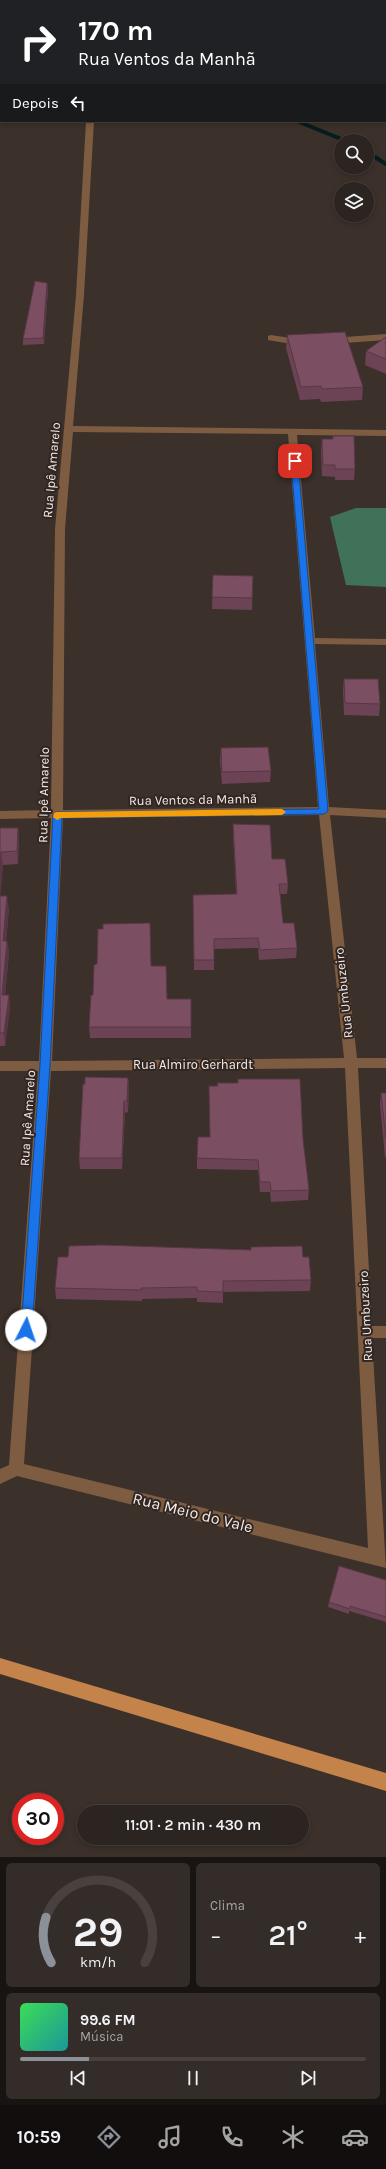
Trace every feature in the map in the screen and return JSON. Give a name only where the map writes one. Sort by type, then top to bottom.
[{"type":"main road","points":[[0,1666],[386,1782]]},
{"type":"street","name":"Rua Ipê Amarelo","points":[[16,1469],[45,1065],[57,815],[60,530],[80,295],[90,122]]},
{"type":"street","points":[[271,338],[296,343],[386,338]]},
{"type":"street","points":[[68,429],[386,432]]},
{"type":"street","name":"Rua Umbuzeiro","points":[[292,431],[324,811],[351,1063],[365,1332],[381,1558]]},
{"type":"street","points":[[309,641],[386,642]]},
{"type":"street","name":"Rua Ventos da Manhã","points":[[0,815],[324,811],[386,814]]},
{"type":"street","name":"Rua Almiro Gerhardt","points":[[0,1066],[386,1063]]},
{"type":"street","points":[[365,1332],[386,1332]]},
{"type":"street","points":[[0,1477],[16,1469]]},
{"type":"street","name":"Rua Meio do Vale","points":[[16,1469],[381,1558]]},
{"type":"green space","points":[[356,508],[386,508],[386,587],[346,585],[330,517]]},
{"type":"building","points":[[35,281],[47,283],[43,338],[23,339]]},
{"type":"building","points":[[345,332],[363,387],[322,389],[321,386],[301,387],[287,335]]},
{"type":"building","points":[[386,337],[386,359],[366,351]]},
{"type":"building","points":[[333,436],[354,436],[355,469],[335,469],[335,465],[323,465],[322,439],[333,439]]},
{"type":"building","points":[[213,575],[253,576],[252,598],[212,597]]},
{"type":"building","points":[[344,679],[378,679],[380,704],[345,703]]},
{"type":"building","points":[[268,747],[271,771],[222,772],[221,748]]},
{"type":"building","points":[[233,824],[270,825],[272,859],[285,859],[288,884],[279,884],[283,923],[294,923],[297,948],[260,950],[258,938],[214,939],[214,960],[194,960],[193,895],[237,894]]},
{"type":"building","points":[[0,828],[18,828],[17,851],[1,852],[0,866]]},
{"type":"building","points":[[0,896],[7,896],[3,941],[7,941],[2,995],[9,995],[4,1033],[0,1033]]},
{"type":"building","points":[[150,923],[151,966],[166,966],[167,999],[191,999],[191,1027],[89,1027],[91,995],[93,995],[94,965],[97,964],[98,929],[103,929],[103,924]]},
{"type":"building","points":[[85,1077],[128,1078],[127,1101],[124,1101],[122,1158],[79,1158],[83,1084],[85,1084]]},
{"type":"building","points":[[238,1079],[300,1079],[303,1139],[309,1190],[271,1191],[270,1182],[260,1182],[258,1160],[197,1158],[198,1137],[210,1137],[209,1086],[218,1086],[217,1083],[238,1083]]},
{"type":"building","points":[[381,1093],[386,1093],[386,1138]]},
{"type":"building","points":[[102,1245],[251,1250],[251,1247],[302,1246],[303,1257],[309,1257],[311,1280],[223,1281],[223,1292],[197,1291],[197,1287],[141,1288],[141,1290],[55,1288],[58,1257],[68,1257],[69,1246]]},
{"type":"building","points":[[339,1566],[386,1580],[386,1617],[350,1606],[350,1609],[329,1602]]},
{"type":"waterway","points":[[299,122],[334,136]]},
{"type":"waterway","points":[[374,156],[386,164]]},
{"type":"slow traffic","points":[[57,817],[57,815],[282,812]]},
{"type":"route","points":[[26,1330],[45,1065],[57,815],[324,811],[295,461]]}]
